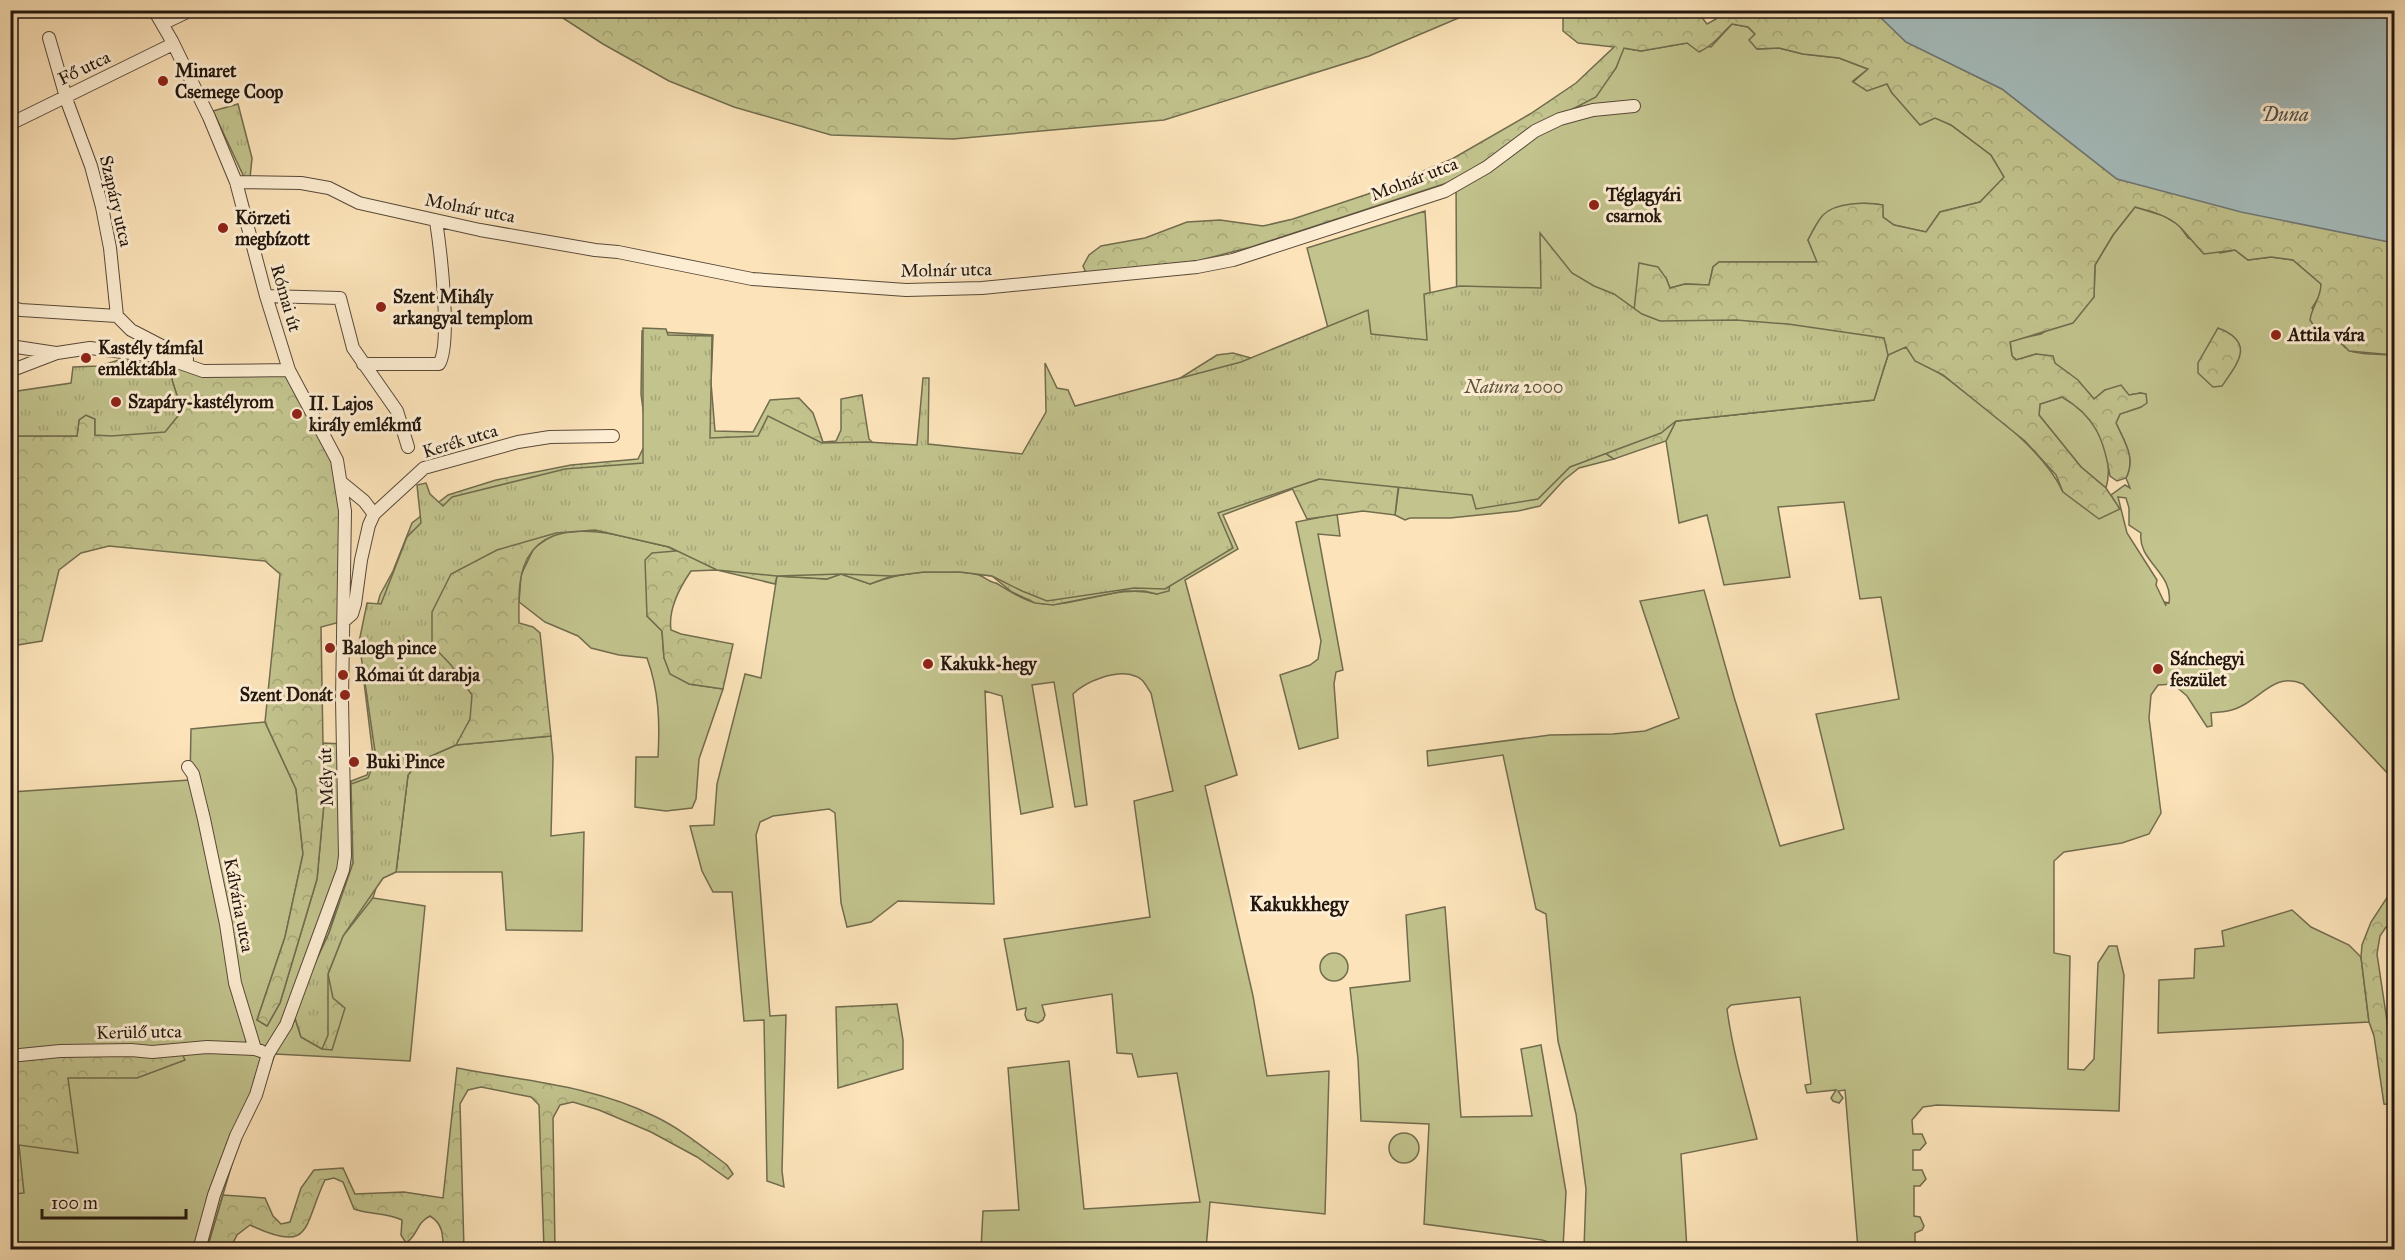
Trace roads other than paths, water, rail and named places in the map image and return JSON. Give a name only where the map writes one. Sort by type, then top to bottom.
[{"type":"street","name":"Római út","points":[[154,10],[209,117],[236,182],[266,296],[289,370],[331,445],[342,483]]},
{"type":"street","points":[[162,24],[191,10]]},
{"type":"street","name":"Szapáry utca","points":[[49,38],[102,207],[110,248],[117,316]]},
{"type":"street","name":"Fő utca","points":[[10,124],[173,44]]},
{"type":"street","name":"Molnár utca","points":[[236,182],[301,183],[329,188],[358,203],[436,221],[595,250],[618,252],[752,279],[906,290],[982,288],[1197,267],[1233,260],[1445,191],[1487,167],[1535,131],[1560,119],[1593,110],[1634,106]]},
{"type":"street","points":[[363,364],[439,364],[444,345],[444,288],[436,221]]},
{"type":"street","points":[[266,296],[340,298],[353,348],[387,393],[397,411],[408,447]]},
{"type":"street","points":[[10,307],[21,310],[117,316],[131,330],[174,351],[206,371]]},
{"type":"street","points":[[10,346],[57,353]]},
{"type":"street","points":[[10,371],[57,353],[107,349],[163,357],[206,371],[289,370]]},
{"type":"street","name":"Kerék utca","points":[[344,621],[352,614],[356,604],[361,560],[369,525],[375,514],[424,468],[518,442],[550,437],[613,436]]},
{"type":"street","points":[[342,483],[364,501],[375,514]]},
{"type":"street","name":"Mély út","points":[[199,1250],[214,1196],[236,1136],[256,1095],[268,1054],[286,1025],[343,870],[345,856],[342,699],[345,512],[342,483]]},
{"type":"street","name":"Kálvária utca","points":[[188,767],[193,774],[204,819],[226,924],[235,983],[255,1049]]},
{"type":"street","name":"Kerülő utca","points":[[10,1056],[84,1051],[152,1052],[207,1047],[255,1049],[268,1054]]},
{"type":"water","name":"Duna","points":[[1874,11],[2394,11],[2394,243],[2241,212],[2117,179],[2002,89],[1906,42]]},
{"type":"place","name":"Minaret Csemege Coop","points":[[163,81]]},
{"type":"place","name":"Téglagyári csarnok","points":[[1594,205]]},
{"type":"place","name":"Körzeti megbízott","points":[[223,228]]},
{"type":"place","name":"Szent Mihály arkangyal templom","points":[[381,307]]},
{"type":"place","name":"Attila vára","points":[[2276,335]]},
{"type":"place","name":"Kastély támfal emléktábla","points":[[86,358]]},
{"type":"place","name":"Szapáry-kastélyrom","points":[[116,402]]},
{"type":"place","name":"II. Lajos király emlékmű","points":[[297,414]]},
{"type":"place","name":"Balogh pince","points":[[330,648]]},
{"type":"place","name":"Kakukk-hegy","points":[[928,664]]},
{"type":"place","name":"Sánchegyi feszület","points":[[2158,669]]},
{"type":"place","name":"Római út darabja","points":[[343,675]]},
{"type":"place","name":"Szent Donát","points":[[345,695]]},
{"type":"place","name":"Buki Pince","points":[[354,762]]},
{"type":"district","name":"Kakukkhegy","points":[[1299,904]]},
{"type":"park label","name":"Natura 2000","points":[[1514,387]]}]
